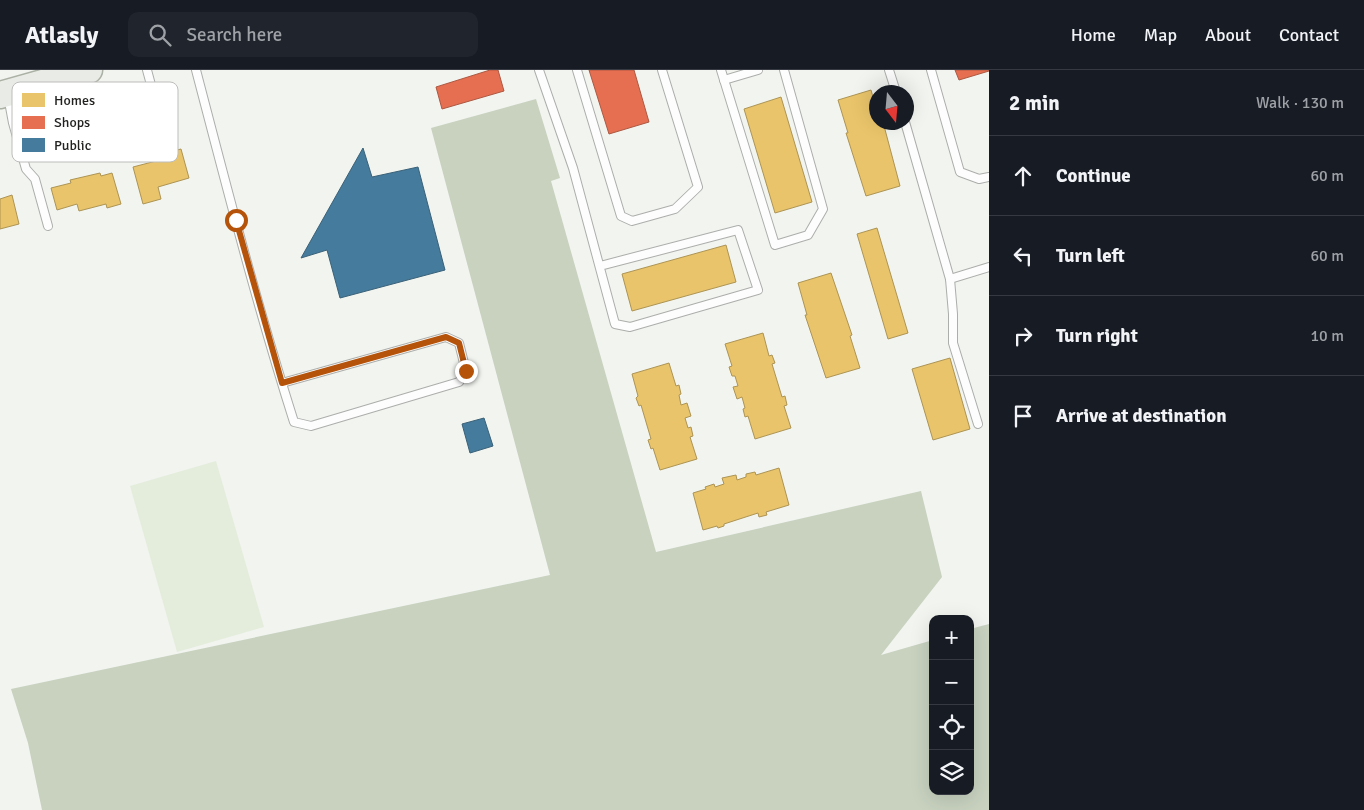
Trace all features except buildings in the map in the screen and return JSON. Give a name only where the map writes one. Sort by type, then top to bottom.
[{"type":"main road","points":[[46,82],[89,70]]},
{"type":"lane","points":[[196,70],[282,383],[294,422],[311,426],[459,382],[466,371],[459,343],[446,337],[282,383]]},
{"type":"lane","points":[[540,70],[572,168],[615,324],[630,327],[758,290],[738,230],[600,266]]},
{"type":"lane","points":[[577,70],[621,216],[632,221],[674,209],[698,187],[662,70]]},
{"type":"lane","points":[[721,70],[775,245],[808,235],[823,208],[784,70]]},
{"type":"lane","points":[[724,80],[758,70]]},
{"type":"lane","points":[[889,70],[894,85]]},
{"type":"lane","points":[[931,70],[960,172],[979,179],[989,177]]},
{"type":"lane","points":[[4,94],[12,120]]},
{"type":"lane","points":[[907,130],[950,279],[953,343],[978,424]]},
{"type":"lane","points":[[24,162],[26,169],[34,179],[48,226]]},
{"type":"lane","points":[[950,279],[989,267]]},
{"type":"green space","points":[[536,99],[560,178],[551,181],[656,552],[921,491],[942,577],[881,655],[929,641],[929,795],[974,795],[974,628],[989,624],[989,810],[42,810],[28,743],[11,689],[550,575],[431,128]]},
{"type":"green space","points":[[216,461],[264,627],[177,652],[130,486]]},
{"type":"route","points":[[236,220],[282,383],[446,337],[459,343],[466,371]]}]
